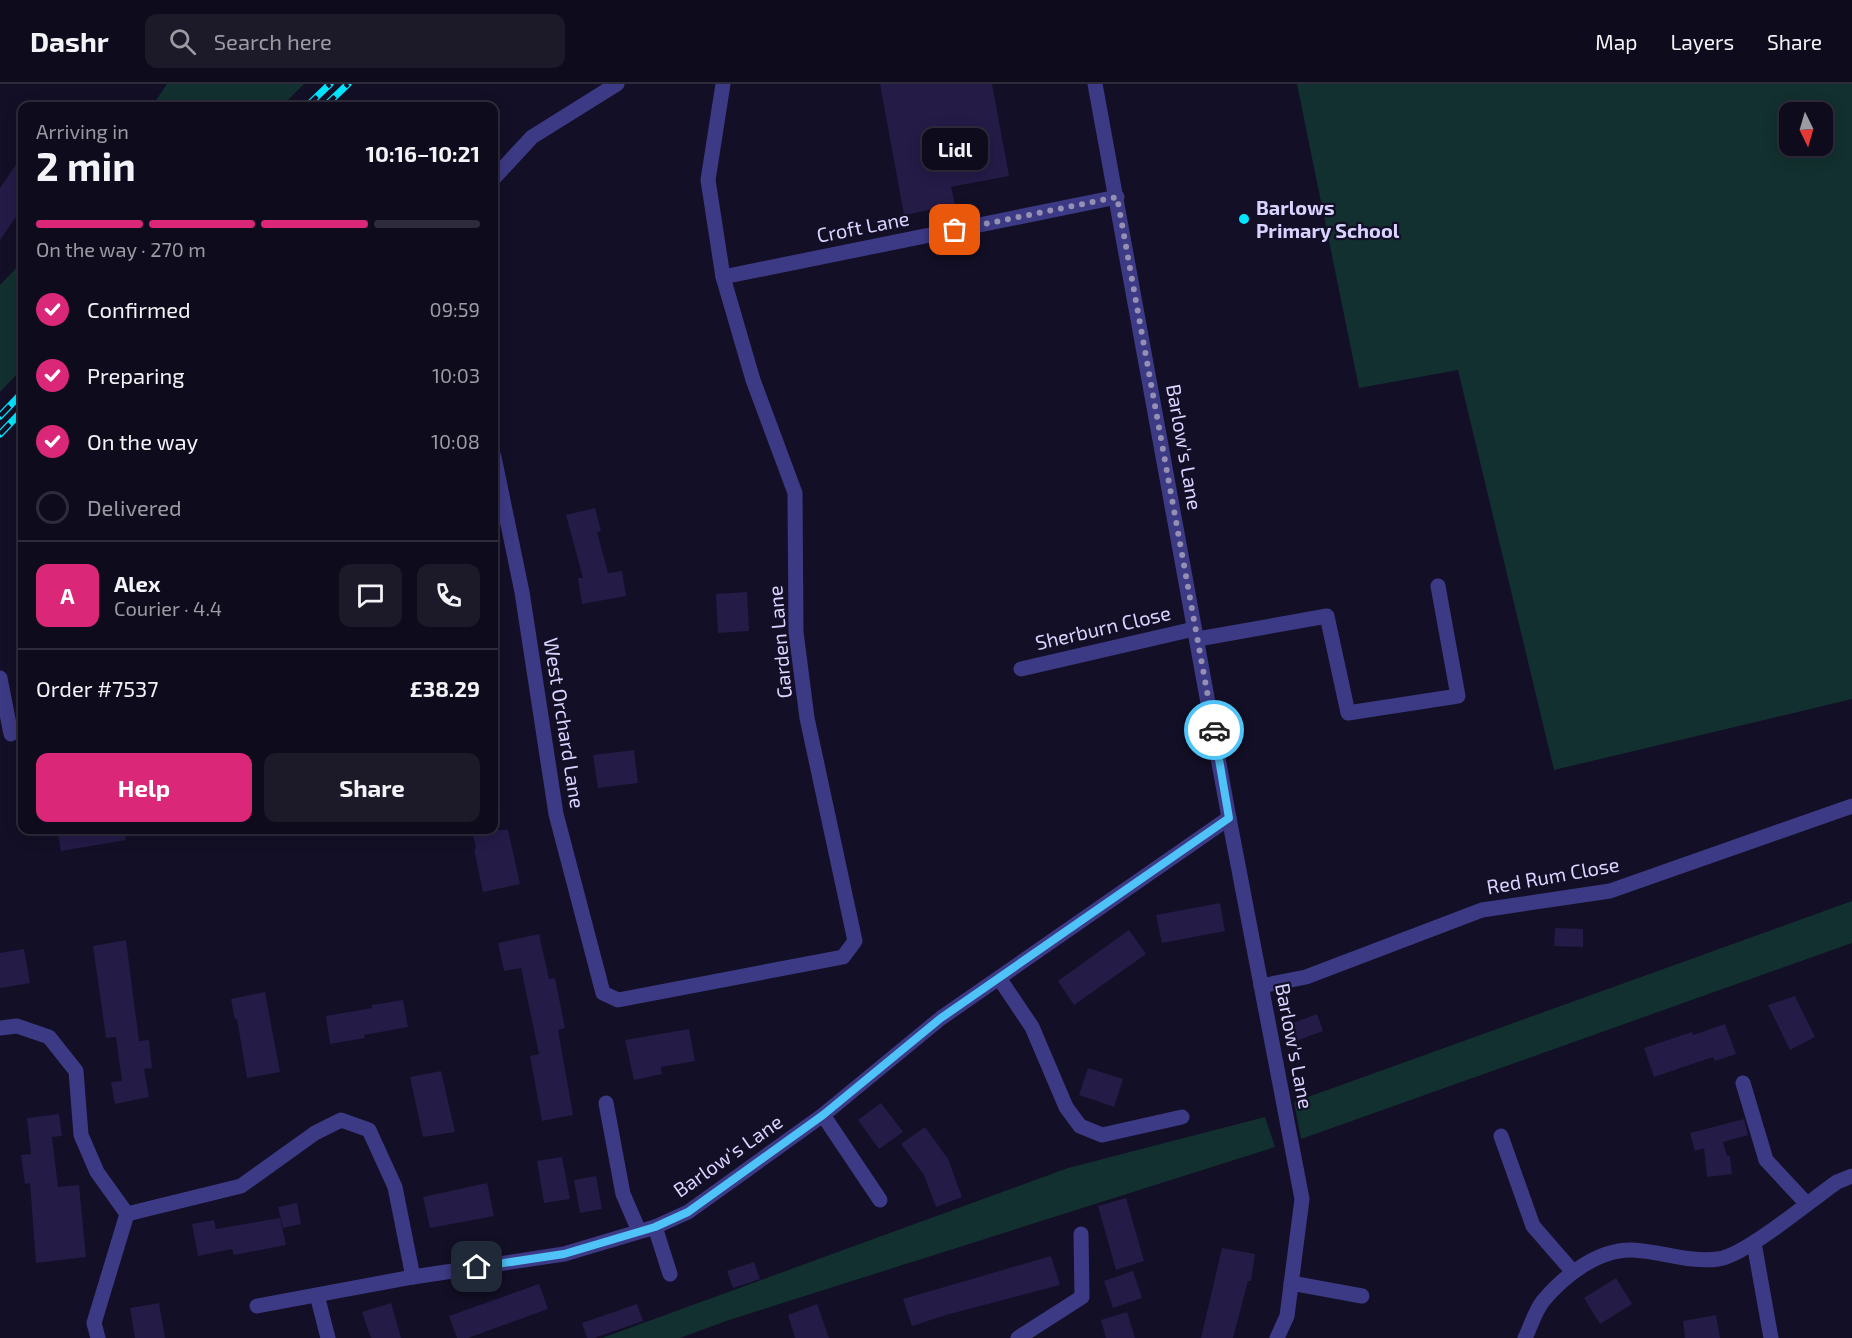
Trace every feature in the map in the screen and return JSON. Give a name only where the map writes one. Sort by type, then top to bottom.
[{"type":"street","points":[[498,174],[532,137],[616,84]]},
{"type":"street","name":"Garden Lane","points":[[603,993],[618,1000],[843,957],[855,941],[807,718],[797,643],[795,493],[753,380],[723,277],[708,180],[723,84]]},
{"type":"street","name":"Barlow's Lane","points":[[1095,84],[1229,818],[1302,1199],[1287,1316],[1277,1338]]},
{"type":"street","name":"Croft Lane","points":[[723,277],[1117,197]]},
{"type":"street","name":"West Orchard Lane","points":[[498,476],[522,592],[556,814],[603,993]]},
{"type":"street","name":"Sherburn Close","points":[[1021,669],[1196,634],[1327,616],[1348,713],[1458,696],[1438,586]]},
{"type":"street","points":[[0,678],[2,706],[11,734]]},
{"type":"street","name":"Red Rum Close","points":[[1261,986],[1306,977],[1482,910],[1610,891],[1852,806]]},
{"type":"street","name":"Barlow's Lane","points":[[257,1306],[413,1277],[564,1254],[655,1227],[688,1212],[823,1115],[941,1018],[1229,818]]},
{"type":"street","points":[[999,978],[1032,1027],[1066,1107],[1080,1126],[1102,1135],[1182,1117]]},
{"type":"street","points":[[0,1028],[17,1026],[49,1038],[76,1071],[81,1135],[97,1172],[127,1214]]},
{"type":"street","points":[[1743,1083],[1766,1160],[1806,1203]]},
{"type":"street","points":[[606,1103],[623,1194],[639,1231]]},
{"type":"street","points":[[823,1115],[880,1200]]},
{"type":"street","points":[[127,1214],[241,1186],[315,1133],[341,1120],[369,1130],[394,1187],[413,1277]]},
{"type":"street","points":[[1501,1136],[1533,1226],[1573,1272]]},
{"type":"street","points":[[1525,1338],[1542,1302],[1573,1272],[1606,1254],[1631,1250],[1720,1259],[1754,1244],[1806,1203],[1837,1182],[1852,1176]]},
{"type":"street","points":[[98,1338],[94,1323],[127,1214]]},
{"type":"street","points":[[655,1227],[670,1274]]},
{"type":"street","points":[[1018,1338],[1082,1297],[1081,1234]]},
{"type":"street","points":[[1754,1244],[1771,1338]]},
{"type":"street","points":[[1291,1283],[1362,1296]]},
{"type":"street","points":[[317,1295],[328,1338]]},
{"type":"green space","points":[[167,84],[304,84],[286,102],[155,102]]},
{"type":"green space","points":[[1297,84],[1852,84],[1852,699],[1554,770],[1458,370],[1359,388]]},
{"type":"green space","points":[[18,266],[18,373],[0,392],[0,285]]},
{"type":"green space","points":[[1852,901],[1852,943],[1301,1139],[1294,1102]]},
{"type":"green space","points":[[1265,1117],[1275,1147],[729,1320],[680,1338],[602,1338],[1068,1168]]},
{"type":"building","points":[[880,84],[992,84],[1009,176],[951,187],[955,205],[904,215]]},
{"type":"building","points":[[18,162],[18,214],[0,240],[0,188]]},
{"type":"building","points":[[595,508],[601,531],[597,532],[608,573],[622,571],[626,596],[582,604],[578,578],[583,578],[566,515]]},
{"type":"building","points":[[747,592],[749,631],[718,633],[716,594]]},
{"type":"building","points":[[634,750],[638,783],[598,788],[593,755]]},
{"type":"building","points":[[498,830],[508,830],[520,884],[483,892],[474,849],[476,849],[473,834],[498,834]]},
{"type":"building","points":[[58,834],[125,834],[126,840],[61,851]]},
{"type":"building","points":[[1220,903],[1225,931],[1162,943],[1156,915]]},
{"type":"building","points":[[1555,928],[1583,929],[1583,947],[1554,946]]},
{"type":"building","points":[[1129,930],[1146,954],[1074,1005],[1058,981]]},
{"type":"building","points":[[539,934],[549,979],[555,978],[565,1028],[558,1030],[573,1115],[542,1121],[530,1056],[539,1054],[521,968],[504,971],[498,943]]},
{"type":"building","points":[[126,940],[139,1041],[149,1040],[152,1068],[144,1069],[149,1097],[115,1104],[111,1082],[122,1081],[116,1037],[106,1038],[93,946]]},
{"type":"building","points":[[24,949],[30,983],[0,988],[0,953]]},
{"type":"building","points":[[265,992],[280,1072],[247,1078],[237,1019],[235,1020],[231,999]]},
{"type":"building","points":[[1795,996],[1815,1037],[1790,1050],[1768,1005]]},
{"type":"building","points":[[403,1000],[408,1027],[330,1044],[326,1016]]},
{"type":"building","points":[[1317,1014],[1323,1031],[1296,1041],[1290,1024]]},
{"type":"building","points":[[1725,1024],[1736,1054],[1715,1061],[1713,1057],[1654,1077],[1644,1048]]},
{"type":"building","points":[[689,1029],[695,1061],[661,1067],[662,1074],[634,1080],[625,1040]]},
{"type":"building","points":[[1088,1068],[1123,1079],[1114,1107],[1079,1095]]},
{"type":"building","points":[[441,1071],[455,1132],[423,1137],[410,1077]]},
{"type":"building","points":[[881,1103],[903,1132],[879,1149],[858,1120]]},
{"type":"building","points":[[59,1114],[62,1136],[52,1137],[58,1187],[79,1185],[86,1257],[36,1263],[30,1183],[25,1184],[21,1155],[31,1154],[27,1118]]},
{"type":"building","points":[[1744,1119],[1748,1135],[1723,1142],[1727,1156],[1730,1156],[1732,1174],[1707,1177],[1704,1148],[1695,1151],[1690,1133]]},
{"type":"building","points":[[925,1127],[948,1159],[962,1197],[936,1207],[924,1175],[901,1144]]},
{"type":"building","points":[[562,1157],[570,1199],[544,1203],[537,1161]]},
{"type":"building","points":[[596,1176],[602,1209],[580,1213],[574,1180]]},
{"type":"building","points":[[487,1183],[494,1216],[430,1228],[423,1197]]},
{"type":"building","points":[[1126,1198],[1144,1261],[1116,1270],[1098,1206]]},
{"type":"building","points":[[297,1203],[301,1224],[283,1228],[278,1207]]},
{"type":"building","points":[[280,1218],[286,1245],[234,1255],[232,1249],[198,1256],[192,1224],[214,1220],[216,1229]]},
{"type":"building","points":[[1222,1248],[1255,1254],[1251,1281],[1248,1281],[1233,1338],[1201,1338]]},
{"type":"building","points":[[1051,1256],[1060,1285],[912,1326],[903,1299]]},
{"type":"building","points":[[754,1262],[760,1279],[733,1288],[727,1271]]},
{"type":"building","points":[[1133,1271],[1142,1298],[1113,1308],[1104,1281]]},
{"type":"building","points":[[1616,1278],[1632,1304],[1600,1324],[1584,1298]]},
{"type":"building","points":[[539,1284],[548,1309],[468,1338],[457,1338],[449,1316]]},
{"type":"building","points":[[159,1303],[165,1338],[135,1338],[130,1308]]},
{"type":"building","points":[[391,1303],[401,1338],[371,1338],[362,1312]]},
{"type":"building","points":[[637,1304],[643,1321],[594,1338],[587,1338],[582,1323]]},
{"type":"building","points":[[817,1304],[829,1338],[795,1338],[788,1315]]},
{"type":"building","points":[[1127,1312],[1135,1338],[1106,1338],[1101,1320]]},
{"type":"building","points":[[1716,1315],[1720,1338],[1685,1338],[1683,1321]]},
{"type":"railway","points":[[311,102],[330,84]]},
{"type":"railway","points":[[329,102],[348,84]]},
{"type":"railway","points":[[0,416],[18,397]]},
{"type":"railway","points":[[0,434],[18,415]]},
{"type":"way so far","points":[[955,230],[1117,197],[1214,730]]},
{"type":"place","name":"Barlows Primary School","points":[[1244,219]]},
{"type":"place","name":"Lidl","points":[[955,230]]},
{"type":"route","points":[[477,1267],[564,1254],[655,1227],[688,1212],[823,1115],[941,1018],[1229,818],[1214,730]]}]
